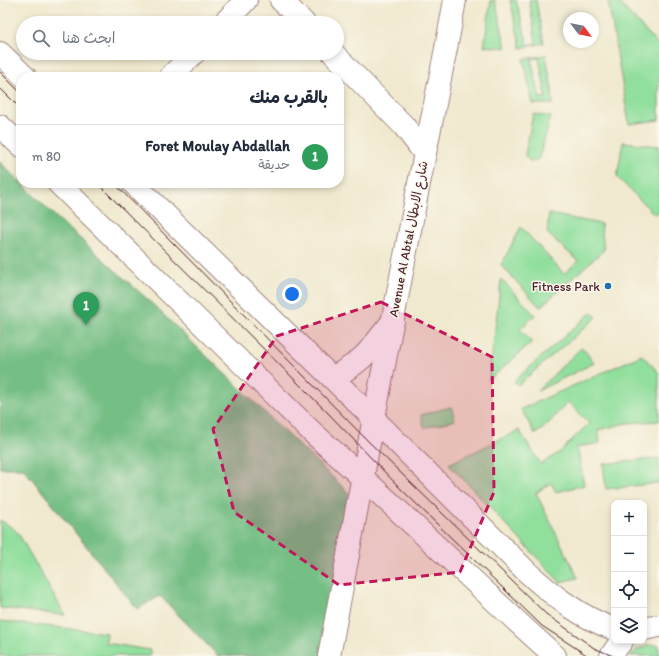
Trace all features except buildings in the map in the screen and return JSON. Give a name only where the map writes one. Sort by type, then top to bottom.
[{"type":"main road","points":[[231,16],[246,0]]},
{"type":"main road","points":[[281,0],[297,16]]},
{"type":"main road","name":"Avenue Al Abtal شارع الابطال","points":[[329,656],[455,0]]},
{"type":"main road","points":[[0,53],[20,72]]},
{"type":"main road","points":[[175,72],[187,60]]},
{"type":"main road","points":[[340,60],[404,126],[425,154]]},
{"type":"main road","points":[[0,126],[16,141]]},
{"type":"main road","points":[[63,188],[312,431],[555,656]]},
{"type":"main road","points":[[138,188],[374,419],[542,587],[572,608],[596,622],[611,628]]},
{"type":"main road","points":[[332,378],[348,369],[362,358],[393,321]]},
{"type":"main road","points":[[647,628],[659,626]]},
{"type":"main road","points":[[611,656],[620,644]]},
{"type":"highlighted area","points":[[381,302],[492,357],[494,492],[460,572],[339,585],[234,512],[213,429],[277,336]]},
{"type":"green space","points":[[491,0],[495,0],[506,48],[484,46]]},
{"type":"green space","points":[[510,0],[516,0],[528,45],[536,43],[529,0],[536,0],[544,43],[521,48]]},
{"type":"green space","points":[[608,0],[617,0],[659,46],[659,120],[629,124]]},
{"type":"green space","points":[[546,55],[553,104],[533,104],[523,59]],"holes":[[[539,58],[546,97],[540,98],[531,59]]]},
{"type":"green space","points":[[533,114],[551,117],[539,158],[533,161],[529,160],[525,155]]},
{"type":"green space","points":[[623,142],[659,146],[659,211],[655,215],[617,177]]},
{"type":"green space","points":[[0,162],[16,178],[16,188],[26,188],[57,218],[146,298],[349,493],[322,656],[218,656],[160,596],[137,609],[23,468],[0,468]]},
{"type":"green space","points":[[549,214],[601,224],[604,250],[540,307],[501,265],[521,227],[564,274],[578,261],[547,233]]},
{"type":"green space","points":[[501,279],[535,315],[520,329],[532,342],[489,380]]},
{"type":"green space","points":[[592,312],[597,317],[518,385],[514,381]]},
{"type":"green space","points":[[582,347],[594,363],[537,391]]},
{"type":"green space","points":[[642,355],[659,373],[659,421],[627,423],[598,430],[600,443],[577,447],[584,485],[556,492],[551,483],[536,493],[578,578],[560,582],[449,464],[519,430],[541,464],[560,452],[589,423],[568,402],[544,428],[535,434],[521,409]]},
{"type":"green space","points":[[451,407],[455,420],[424,428],[421,415]]},
{"type":"green space","points":[[659,458],[659,483],[606,489],[603,464]]},
{"type":"green space","points":[[0,520],[18,533],[65,615],[0,608]]},
{"type":"green space","points":[[0,621],[107,633],[106,643],[150,650],[151,656],[0,656]]},
{"type":"green space","points":[[648,645],[659,645],[659,656],[630,656],[637,650]]},
{"type":"tram line","points":[[0,72],[16,88]]},
{"type":"tram line","points":[[0,88],[16,104]]},
{"type":"tram line","points":[[102,188],[328,413],[400,488],[542,626],[588,656]]},
{"type":"tram line","points":[[119,188],[369,442],[546,614],[594,648],[613,656]]},
{"type":"place","name":"Fitness Park","points":[[608,286]]},
{"type":"place","name":"Foret Moulay Abdallah","points":[[86,325]]}]
